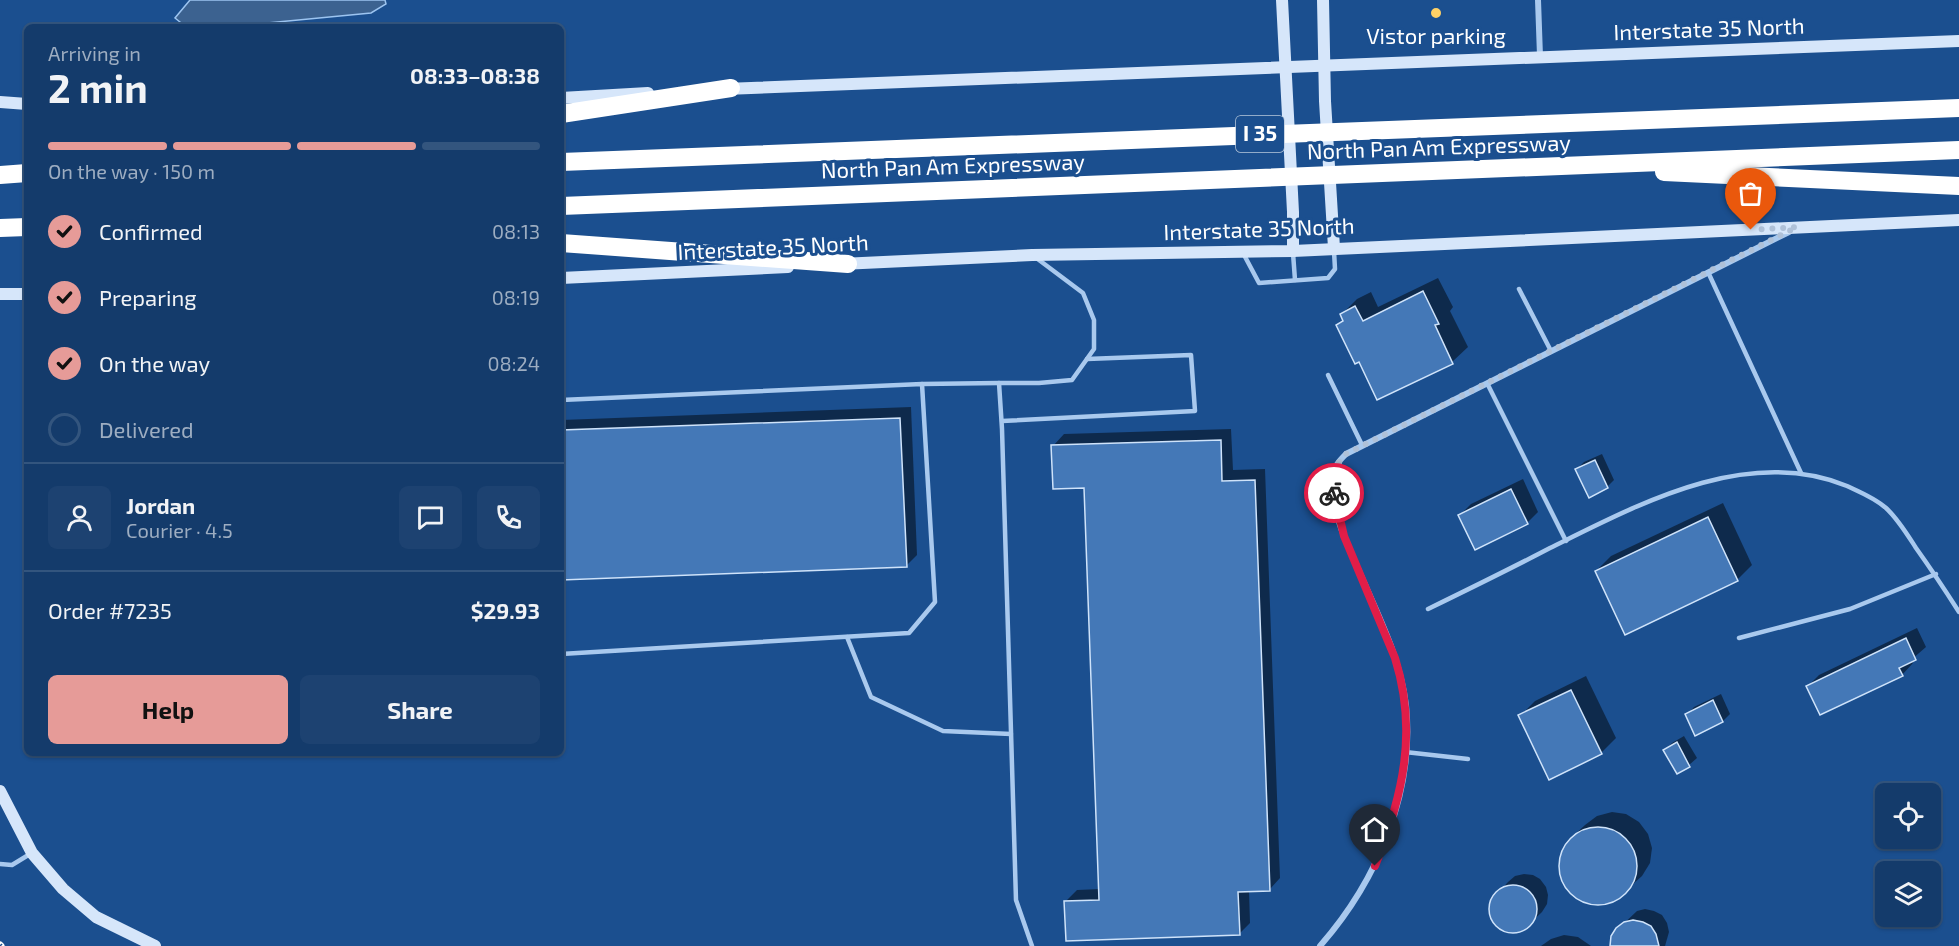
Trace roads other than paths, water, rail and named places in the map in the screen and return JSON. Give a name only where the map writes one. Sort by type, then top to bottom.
[{"type":"highway","points":[[564,114],[731,88]]},
{"type":"highway","name":"North Pan Am Expressway","points":[[564,162],[1959,108]]},
{"type":"highway","name":"North Pan Am Expressway","points":[[564,206],[1959,150]]},
{"type":"highway","points":[[1558,166],[1959,186]]},
{"type":"highway","points":[[0,175],[24,173]]},
{"type":"highway","points":[[0,183],[24,183]]},
{"type":"highway","points":[[0,228],[24,227]]},
{"type":"highway","points":[[564,243],[848,264]]},
{"type":"main road","points":[[1282,0],[1287,67],[1293,250]]},
{"type":"main road","points":[[1323,0],[1324,79],[1334,248]]},
{"type":"main road","name":"Interstate 35 North","points":[[564,98],[731,88],[1959,40]]},
{"type":"main road","points":[[0,102],[24,104]]},
{"type":"main road","name":"Interstate 35 North","points":[[564,278],[1032,255],[1293,250],[1959,220]]},
{"type":"main road","points":[[0,294],[24,294]]},
{"type":"main road","points":[[0,791],[32,853],[63,889],[96,917],[155,946]]},
{"type":"street","points":[[1538,0],[1540,57]]},
{"type":"street","points":[[1320,946],[1375,866],[1400,796],[1405,752],[1406,706],[1401,678],[1386,634],[1344,536],[1333,488],[1336,464],[1346,454],[1362,445],[1797,227]]},
{"type":"lane","points":[[1242,251],[1258,283],[1328,278],[1335,269],[1334,248]]},
{"type":"lane","points":[[1293,250],[1295,280]]},
{"type":"lane","points":[[564,400],[922,384],[1039,383],[1072,380],[1094,349],[1094,320],[1083,293],[1032,255]]},
{"type":"lane","points":[[1708,272],[1801,473]]},
{"type":"lane","points":[[1519,289],[1551,351]]},
{"type":"lane","points":[[1002,421],[1195,411],[1191,355],[1087,359]]},
{"type":"lane","points":[[1328,375],[1362,445]]},
{"type":"lane","points":[[999,383],[1016,900],[1032,946]]},
{"type":"lane","points":[[1487,383],[1566,541]]},
{"type":"lane","points":[[564,654],[909,633],[935,602],[922,384]]},
{"type":"lane","points":[[1428,609],[1640,504],[1688,488],[1746,474],[1774,471],[1801,473],[1833,481],[1864,493],[1886,508],[1936,574],[1959,612]]},
{"type":"lane","points":[[1739,638],[1850,609],[1936,574]]},
{"type":"lane","points":[[847,637],[871,697],[943,731],[1011,734]]},
{"type":"lane","points":[[1405,752],[1468,759]]},
{"type":"lane","points":[[0,864],[12,865],[32,853]]},
{"type":"water","points":[[190,0],[385,0],[386,4],[371,13],[256,24],[182,24],[175,18]]},
{"type":"place","name":"Vistor parking","points":[[1436,13]]}]
